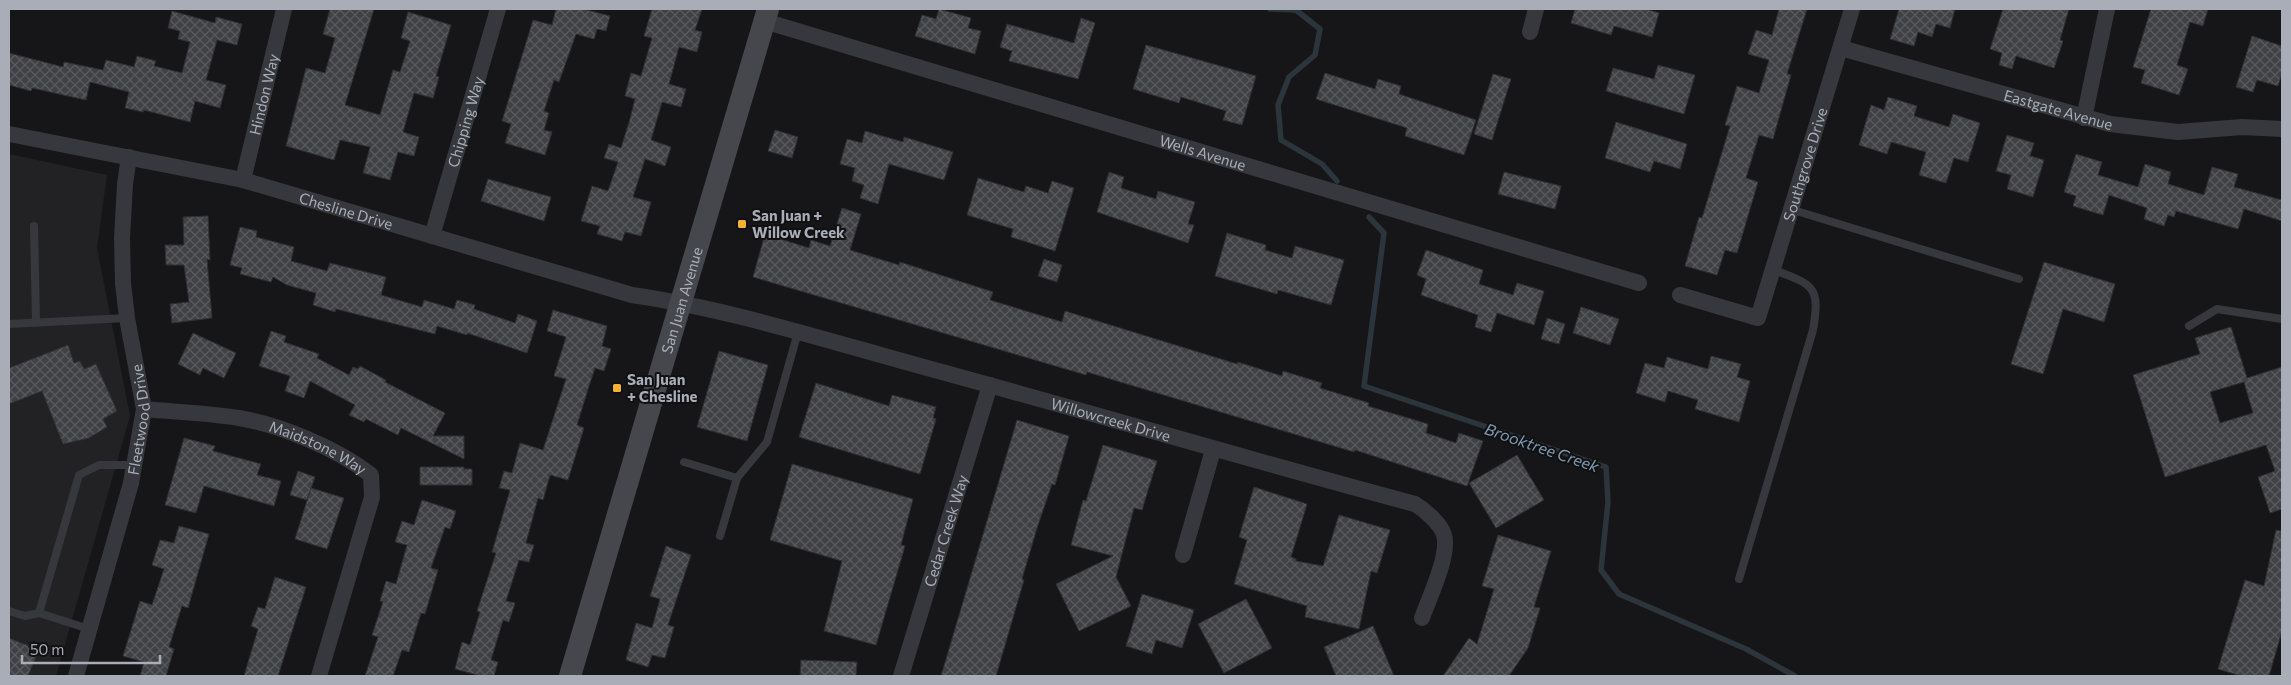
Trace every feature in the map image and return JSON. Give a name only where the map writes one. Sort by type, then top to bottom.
[{"type":"main road","name":"San Juan Avenue","points":[[570,676],[766,15]]},
{"type":"street","name":"Hindon Way","points":[[243,180],[284,9]]},
{"type":"street","name":"Chipping Way","points":[[432,236],[498,9]]},
{"type":"street","points":[[1530,32],[1536,9]]},
{"type":"street","name":"Southgrove Drive","points":[[1680,295],[1758,318],[1852,9]]},
{"type":"street","points":[[2084,118],[2107,9]]},
{"type":"street","name":"Wells Avenue","points":[[766,15],[1639,283]]},
{"type":"street","name":"Eastgate Avenue","points":[[1841,48],[2084,118],[2156,130],[2200,131],[2242,127],[2282,129]]},
{"type":"street","name":"Chesline Drive","points":[[9,134],[243,180],[632,295],[680,303]]},
{"type":"street","name":"Fleetwood Drive","points":[[76,676],[135,465],[144,409],[127,318],[123,283],[122,239],[125,184],[129,158]]},
{"type":"street","name":"Willowcreek Drive","points":[[680,303],[798,332],[990,385],[1213,450],[1415,504],[1427,512],[1444,535],[1444,554],[1422,618]]},
{"type":"street","name":"Cedar Creek Way","points":[[901,676],[990,385]]},
{"type":"street","name":"Maidstone Way","points":[[144,409],[240,418],[288,432],[333,450],[354,462],[371,475],[372,498],[319,676]]},
{"type":"street","points":[[1183,555],[1213,450]]},
{"type":"lane","points":[[1790,209],[2019,278]]},
{"type":"lane","points":[[34,226],[36,322]]},
{"type":"lane","points":[[1739,579],[1813,330],[1817,305],[1815,293],[1806,283],[1772,270]]},
{"type":"lane","points":[[2189,326],[2217,309],[2282,319]]},
{"type":"lane","points":[[9,324],[127,318]]},
{"type":"lane","points":[[720,536],[738,478],[766,442],[798,332]]},
{"type":"lane","points":[[684,462],[738,478]]},
{"type":"lane","points":[[39,613],[79,475],[99,465],[135,465]]},
{"type":"lane","points":[[9,611],[25,616],[39,613],[90,629]]},
{"type":"shaded area","points":[[9,154],[107,175],[97,248],[130,416],[56,676],[9,676]]},
{"type":"building","points":[[330,9],[374,9],[345,105],[380,115],[393,70],[400,72],[410,41],[401,38],[408,12],[451,25],[436,76],[439,77],[433,98],[414,93],[403,132],[419,137],[414,156],[398,152],[390,180],[363,173],[370,147],[340,140],[334,160],[286,146],[306,68],[325,73],[335,38],[323,34]]},
{"type":"building","points":[[556,9],[583,9],[610,16],[606,31],[597,29],[594,39],[576,34],[559,82],[554,80],[544,111],[549,113],[544,130],[552,132],[545,155],[505,143],[511,124],[502,121],[533,20],[552,25]]},
{"type":"building","points":[[652,9],[702,9],[695,30],[702,32],[697,52],[679,47],[669,84],[686,89],[681,107],[662,102],[651,140],[671,147],[665,166],[645,159],[633,197],[651,202],[641,236],[625,232],[622,241],[597,234],[600,226],[581,221],[592,186],[608,191],[618,162],[604,158],[609,144],[621,148],[635,99],[625,96],[631,73],[641,76],[652,38],[644,36]]},
{"type":"building","points":[[939,9],[971,18],[968,28],[981,31],[975,54],[915,36],[922,15],[936,19]]},
{"type":"building","points":[[1575,9],[1646,9],[1659,13],[1652,37],[1614,26],[1611,35],[1571,23]]},
{"type":"building","points":[[1779,9],[1807,9],[1787,74],[1791,75],[1773,139],[1759,135],[1746,178],[1758,182],[1737,253],[1725,250],[1717,275],[1685,266],[1699,217],[1702,218],[1730,126],[1725,125],[1737,86],[1759,93],[1769,60],[1748,54],[1756,30],[1772,35]]},
{"type":"building","points":[[1899,9],[1955,9],[1950,28],[1936,24],[1932,37],[1918,32],[1914,46],[1890,39]]},
{"type":"building","points":[[2003,9],[2069,9],[2060,40],[2063,41],[2054,68],[2016,56],[2012,69],[1999,65],[2002,53],[1990,49]]},
{"type":"building","points":[[2151,9],[2208,9],[2203,26],[2190,22],[2177,65],[2188,69],[2179,95],[2141,83],[2145,70],[2133,67]]},
{"type":"building","points":[[172,11],[215,23],[216,17],[242,24],[237,45],[217,40],[206,80],[226,85],[220,108],[195,101],[190,122],[144,110],[143,112],[125,108],[129,92],[90,82],[86,100],[32,88],[31,91],[9,85],[9,53],[63,67],[64,62],[103,70],[106,60],[134,67],[137,56],[156,61],[154,66],[182,73],[190,42],[178,39],[180,31],[168,28]]},
{"type":"building","points":[[1081,18],[1095,23],[1078,79],[1009,61],[1012,51],[1000,47],[1007,24],[1074,43]]},
{"type":"building","points":[[2252,36],[2282,46],[2282,73],[2278,86],[2257,80],[2253,92],[2236,87]]},
{"type":"building","points":[[1146,45],[1256,76],[1242,125],[1223,120],[1226,111],[1181,97],[1179,103],[1133,89]]},
{"type":"building","points":[[1658,65],[1695,75],[1684,114],[1606,91],[1613,68],[1654,79]]},
{"type":"building","points":[[1325,73],[1375,89],[1378,79],[1401,86],[1399,94],[1476,120],[1464,155],[1405,136],[1407,128],[1316,99]]},
{"type":"building","points":[[1493,74],[1511,79],[1492,140],[1474,134]]},
{"type":"building","points":[[1888,97],[1917,106],[1914,116],[1949,127],[1953,114],[1980,123],[1968,162],[1954,158],[1946,183],[1919,175],[1926,152],[1891,142],[1887,154],[1859,145],[1871,105],[1884,110]]},
{"type":"building","points":[[1616,122],[1687,144],[1680,169],[1654,161],[1650,172],[1605,158]]},
{"type":"building","points":[[775,130],[798,137],[792,158],[768,151]]},
{"type":"building","points":[[865,131],[903,142],[904,137],[953,152],[944,180],[889,164],[878,204],[860,198],[864,185],[852,181],[855,168],[840,164],[847,139],[862,143]]},
{"type":"building","points":[[2007,135],[2034,143],[2030,156],[2044,160],[2033,197],[2007,189],[2011,175],[1996,171]]},
{"type":"building","points":[[2076,154],[2102,162],[2098,175],[2138,187],[2145,164],[2171,172],[2168,184],[2204,195],[2212,167],[2238,174],[2234,187],[2282,200],[2282,221],[2244,209],[2238,229],[2176,211],[2174,217],[2168,215],[2164,226],[2144,219],[2147,208],[2109,195],[2103,215],[2073,206],[2076,196],[2064,192]]},
{"type":"building","points":[[1109,172],[1124,177],[1121,188],[1156,199],[1158,191],[1195,202],[1188,224],[1194,225],[1188,243],[1097,212]]},
{"type":"building","points":[[1504,172],[1561,186],[1555,209],[1498,194]]},
{"type":"building","points":[[978,178],[1024,192],[1026,186],[1048,193],[1052,181],[1074,188],[1055,251],[1011,237],[1013,229],[967,215]]},
{"type":"building","points":[[488,179],[551,197],[544,221],[481,201]]},
{"type":"building","points":[[842,208],[861,214],[850,250],[899,265],[900,262],[993,292],[990,300],[1062,322],[1065,311],[1237,364],[1238,362],[1282,376],[1283,371],[1322,383],[1320,388],[1369,403],[1368,406],[1428,424],[1426,433],[1456,443],[1459,433],[1483,441],[1467,486],[1355,450],[1354,452],[1087,372],[1086,375],[753,277],[765,234],[809,248],[811,240],[830,246]]},
{"type":"building","points":[[208,216],[210,260],[207,259],[212,318],[172,323],[170,304],[189,302],[184,265],[166,265],[165,245],[184,245],[183,217]]},
{"type":"building","points":[[240,227],[257,231],[256,237],[294,247],[291,261],[327,271],[330,263],[386,277],[381,295],[422,307],[424,300],[454,309],[457,300],[475,305],[474,309],[515,323],[518,314],[537,321],[527,353],[467,333],[467,335],[437,326],[435,334],[336,309],[335,312],[313,305],[316,293],[287,285],[273,277],[271,282],[240,274],[242,268],[230,265]]},
{"type":"building","points":[[1227,233],[1266,245],[1265,250],[1292,258],[1295,246],[1344,260],[1331,305],[1278,290],[1277,294],[1215,276]]},
{"type":"building","points":[[1426,250],[1483,270],[1479,284],[1513,295],[1517,283],[1544,291],[1534,325],[1497,313],[1491,332],[1475,327],[1478,315],[1421,295],[1426,279],[1417,275]]},
{"type":"building","points":[[1044,259],[1062,265],[1057,282],[1038,276]]},
{"type":"building","points":[[2044,262],[2115,284],[2104,322],[2063,309],[2043,374],[2011,364]]},
{"type":"building","points":[[1581,307],[1619,319],[1610,345],[1573,333]]},
{"type":"building","points":[[553,310],[607,326],[602,346],[611,349],[604,371],[595,368],[589,386],[577,425],[584,428],[568,480],[550,475],[543,500],[538,498],[526,543],[534,545],[529,562],[519,560],[506,601],[515,603],[509,622],[503,620],[491,660],[498,662],[494,676],[481,676],[455,669],[462,642],[470,645],[480,612],[477,611],[496,553],[492,552],[510,490],[499,488],[504,471],[512,473],[520,443],[543,450],[566,379],[554,376],[566,337],[547,331]]},
{"type":"building","points":[[1547,318],[1565,324],[1559,344],[1541,339]]},
{"type":"building","points":[[2231,327],[2247,378],[2282,367],[2282,509],[2270,513],[2258,477],[2275,471],[2266,445],[2165,477],[2133,375],[2200,354],[2195,338]],"holes":[[[2244,382],[2253,413],[2220,423],[2210,392]]]},
{"type":"building","points":[[271,331],[286,336],[284,342],[319,354],[317,358],[349,375],[353,367],[358,369],[360,366],[386,380],[385,382],[445,413],[433,436],[464,436],[464,459],[401,428],[398,435],[366,419],[364,422],[349,415],[355,405],[310,381],[304,398],[285,391],[290,376],[259,366]]},
{"type":"building","points":[[193,333],[236,353],[224,378],[203,368],[200,375],[178,364]]},
{"type":"building","points":[[68,345],[74,363],[80,361],[84,369],[96,364],[117,411],[103,419],[107,427],[89,438],[63,444],[42,391],[9,404],[9,368]]},
{"type":"building","points":[[719,351],[768,365],[747,441],[697,427]]},
{"type":"building","points":[[1711,356],[1741,364],[1737,377],[1750,381],[1739,422],[1695,409],[1698,400],[1668,391],[1665,402],[1636,393],[1645,363],[1664,368],[1667,357],[1708,369]]},
{"type":"building","points":[[816,383],[889,406],[892,395],[936,407],[933,418],[936,419],[920,474],[799,437]]},
{"type":"building","points":[[1017,420],[1069,436],[1055,485],[1052,484],[1037,528],[996,676],[941,676]]},
{"type":"building","points":[[184,438],[215,446],[213,451],[261,464],[257,475],[281,481],[274,506],[204,486],[196,513],[165,505]]},
{"type":"building","points":[[1103,445],[1157,461],[1142,510],[1134,508],[1116,577],[1131,606],[1079,631],[1056,584],[1113,556],[1071,545],[1083,500],[1086,501]]},
{"type":"building","points":[[1517,455],[1544,500],[1496,528],[1469,483]]},
{"type":"building","points":[[792,464],[913,499],[901,545],[905,546],[876,645],[824,631],[842,561],[770,540]]},
{"type":"building","points":[[420,467],[464,467],[464,469],[472,469],[472,485],[420,485]]},
{"type":"building","points":[[298,471],[315,477],[307,500],[290,495]]},
{"type":"building","points":[[1254,487],[1307,504],[1291,557],[1296,559],[1296,561],[1323,566],[1339,515],[1390,530],[1377,573],[1371,571],[1359,629],[1305,617],[1307,606],[1234,584],[1247,540],[1239,537]]},
{"type":"building","points":[[311,488],[344,498],[327,549],[295,539]]},
{"type":"building","points":[[422,500],[456,511],[450,529],[445,527],[431,568],[438,570],[425,614],[421,613],[409,652],[402,650],[393,676],[365,676],[378,637],[372,635],[383,602],[380,601],[386,581],[396,584],[407,545],[395,542],[402,521],[414,525]]},
{"type":"building","points":[[179,526],[209,534],[188,608],[182,606],[169,647],[174,649],[166,676],[140,676],[144,662],[123,656],[140,601],[152,605],[164,569],[152,565],[160,540],[174,543]]},
{"type":"building","points":[[2276,530],[2282,531],[2282,631],[2269,676],[2241,676],[2218,669],[2245,580],[2264,586]]},
{"type":"building","points":[[1498,535],[1551,551],[1534,607],[1540,608],[1528,648],[1509,676],[1443,676],[1469,638],[1477,644],[1494,589],[1482,586]]},
{"type":"building","points":[[666,546],[691,555],[668,625],[674,627],[665,658],[652,655],[648,667],[626,660],[636,623],[652,628],[660,599],[650,596]]},
{"type":"building","points":[[275,577],[306,587],[278,676],[244,676],[258,629],[251,626],[258,607],[265,609]]},
{"type":"building","points":[[1142,594],[1194,610],[1182,648],[1156,640],[1152,654],[1126,646]]},
{"type":"building","points":[[1246,599],[1272,648],[1224,673],[1198,624]]},
{"type":"building","points":[[1373,626],[1394,676],[1336,676],[1324,647]]},
{"type":"building","points":[[9,638],[39,650],[28,676],[9,676]]},
{"type":"building","points":[[801,660],[857,662],[856,676],[800,676]]},
{"type":"waterway","name":"Brooktree Creek","points":[[1270,9],[1296,10],[1320,29],[1315,55],[1289,77],[1278,105],[1281,140],[1322,164],[1337,181]]},
{"type":"waterway","name":"Brooktree Creek","points":[[1369,217],[1384,233],[1364,386],[1606,467],[1608,502],[1601,570],[1619,594],[1746,649],[1795,676]]},
{"type":"place","name":"San Juan + Willow Creek","points":[[742,224]]},
{"type":"place","name":"San Juan + Chesline","points":[[617,388]]}]
